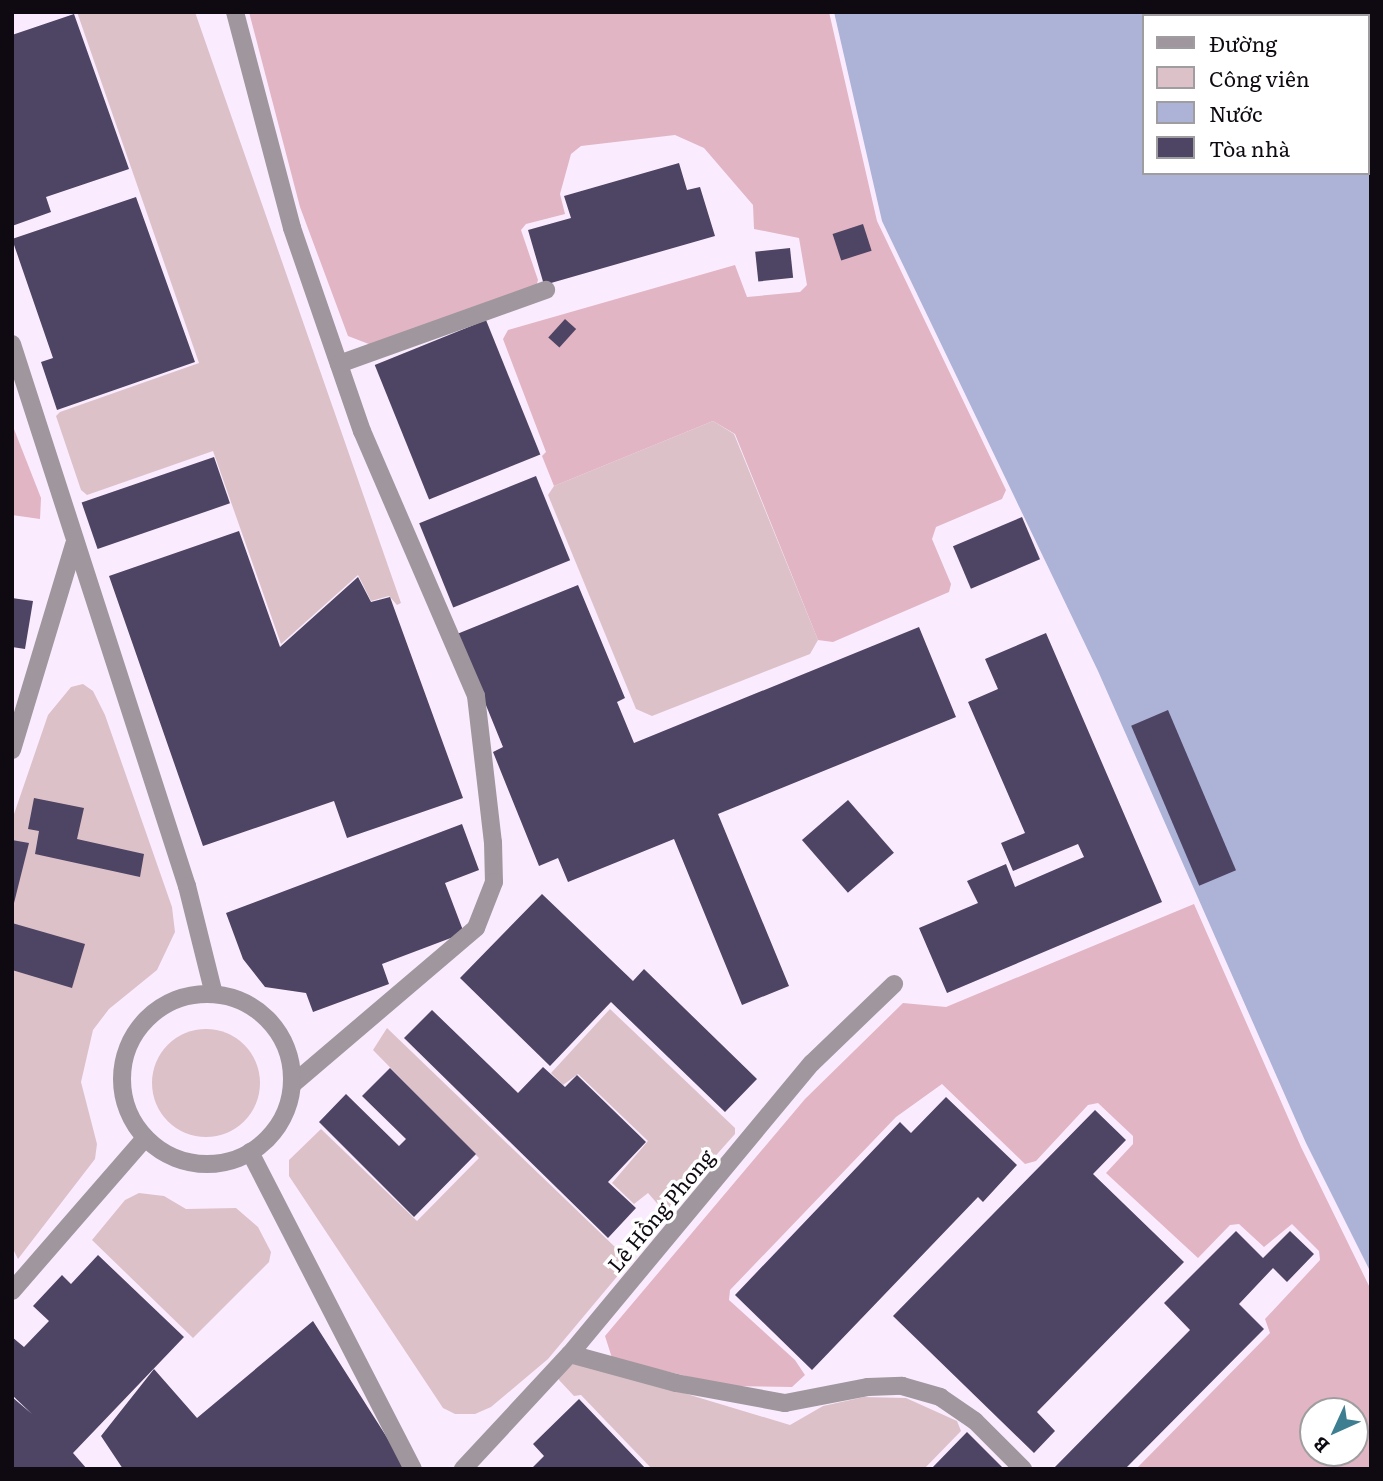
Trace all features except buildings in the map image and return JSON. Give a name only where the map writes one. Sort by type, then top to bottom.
[{"type":"street","points":[[235,12],[292,228],[362,431],[476,696],[494,882],[476,928],[293,1084],[281,1118],[264,1143],[250,1152],[216,1166],[174,1160],[145,1138],[127,1110],[122,1090],[129,1042],[172,1001],[189,994],[214,994],[251,1003],[282,1034],[293,1084]]},
{"type":"street","points":[[339,364],[546,290]]},
{"type":"street","points":[[12,344],[74,544],[187,886],[214,994]]},
{"type":"street","points":[[12,750],[74,544]]},
{"type":"street","name":"Lê Hồng Phong","points":[[463,1469],[570,1354],[812,1063],[894,984]]},
{"type":"street","points":[[12,1291],[145,1138]]},
{"type":"street","points":[[250,1152],[413,1469]]},
{"type":"street","points":[[570,1354],[676,1383],[785,1403],[868,1387],[902,1387],[940,1397],[975,1421],[1023,1469]]},
{"type":"green space","points":[[77,12],[195,12],[401,603],[397,605],[389,596],[371,601],[358,575],[281,644],[213,451],[87,495],[81,490],[56,416],[60,412],[199,363]]},
{"type":"green space","points":[[713,421],[734,434],[818,640],[810,654],[652,716],[636,709],[548,495],[554,486]]},
{"type":"green space","points":[[83,684],[93,691],[105,715],[172,907],[175,932],[157,970],[109,1009],[93,1030],[81,1082],[97,1144],[95,1159],[18,1259],[12,1247],[12,820],[48,715],[71,687]]},
{"type":"green space","points":[[610,1009],[735,1128],[735,1134],[669,1208],[662,1209],[648,1193],[634,1204],[612,1183],[648,1141],[578,1074],[563,1085],[551,1073]]},
{"type":"green space","points":[[387,1028],[615,1247],[625,1267],[548,1359],[491,1407],[475,1414],[455,1414],[443,1408],[289,1176],[289,1160],[321,1129],[417,1221],[479,1158],[373,1050]]},
{"type":"green space","points":[[206,1029],[227,1033],[244,1045],[256,1062],[260,1083],[256,1104],[244,1121],[227,1133],[206,1137],[185,1133],[168,1121],[156,1104],[152,1083],[156,1062],[168,1045],[185,1033]]},
{"type":"green space","points":[[139,1193],[164,1196],[186,1209],[236,1208],[258,1227],[271,1252],[269,1262],[193,1338],[92,1240],[125,1200]]},
{"type":"green space","points":[[574,1360],[790,1425],[823,1406],[864,1397],[906,1398],[957,1421],[961,1431],[924,1469],[652,1469],[581,1395],[574,1396],[559,1380],[558,1374]]},
{"type":"shaded area","points":[[249,12],[829,12],[877,221],[1006,490],[1002,499],[936,527],[932,539],[951,584],[949,592],[833,642],[818,640],[735,434],[713,421],[554,486],[542,456],[546,452],[503,339],[508,330],[735,265],[747,297],[800,292],[807,285],[799,238],[754,229],[753,205],[704,148],[675,135],[581,146],[571,154],[560,194],[565,214],[526,224],[521,230],[538,280],[536,287],[374,346],[348,336],[300,207]]},
{"type":"shaded area","points":[[12,424],[41,498],[40,519],[12,515]]},
{"type":"shaded area","points":[[1194,904],[1301,1147],[1371,1290],[1371,1469],[1136,1469],[1270,1333],[1265,1319],[1320,1260],[1319,1251],[1292,1224],[1264,1247],[1239,1224],[1230,1225],[1198,1258],[1106,1173],[1133,1144],[1133,1136],[1098,1103],[1088,1105],[1036,1161],[1025,1164],[942,1084],[896,1117],[730,1290],[729,1300],[795,1360],[805,1375],[792,1387],[727,1386],[612,1358],[605,1336],[805,1099],[903,1003],[946,1007]]},
{"type":"water","points":[[834,12],[1371,12],[1371,1273],[1306,1143],[1098,671],[882,221]]}]
